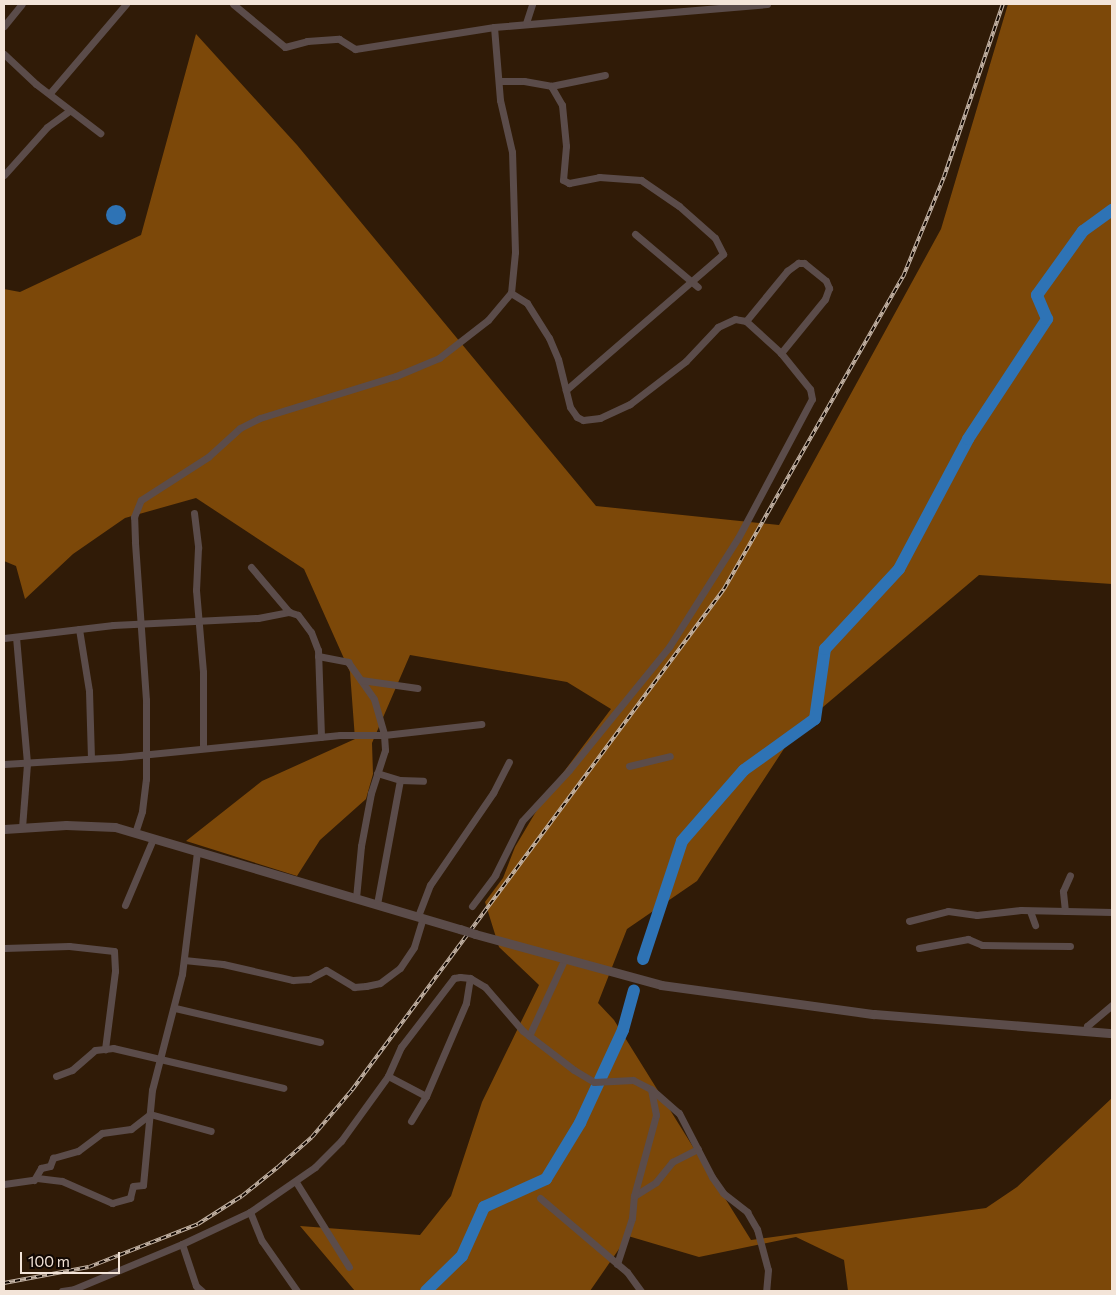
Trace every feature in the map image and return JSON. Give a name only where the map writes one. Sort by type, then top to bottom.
[{"type":"street","points":[[4,26],[22,4]]},
{"type":"street","points":[[50,93],[126,4]]},
{"type":"street","points":[[233,4],[286,47],[307,41],[339,39],[355,49],[526,23],[767,4]]},
{"type":"street","points":[[526,23],[532,4]]},
{"type":"street","points":[[135,833],[145,794],[146,752],[146,700],[138,624],[134,517],[141,500],[208,457],[240,428],[260,418],[396,376],[439,358],[488,320],[511,293],[515,252],[512,152],[500,100],[494,27]]},
{"type":"street","points":[[4,54],[69,111],[100,133]]},
{"type":"street","points":[[500,82],[524,81],[552,86],[604,75]]},
{"type":"street","points":[[552,86],[562,105],[566,146],[563,180],[569,183],[599,177],[641,180],[679,206],[722,248],[719,260],[694,285],[566,390]]},
{"type":"street","points":[[4,175],[46,128],[69,111]]},
{"type":"street","points":[[635,234],[694,285]]},
{"type":"street","points":[[746,321],[787,271],[798,263],[804,263],[826,281],[829,288],[826,299],[781,353]]},
{"type":"street","points":[[472,906],[495,875],[522,821],[647,677],[738,538],[812,399],[810,390],[781,353],[746,321],[728,320],[686,361],[637,399],[600,418],[577,418],[570,407],[549,338],[527,303],[511,293]]},
{"type":"street","points":[[194,514],[198,548],[198,619],[203,672],[204,747]]},
{"type":"street","points":[[251,567],[289,612]]},
{"type":"street","points":[[4,638],[198,619],[258,618],[289,612],[298,615],[311,632],[318,656],[322,737]]},
{"type":"street","points":[[79,630],[89,690],[91,757]]},
{"type":"street","points":[[16,638],[27,764],[22,827]]},
{"type":"street","points":[[318,656],[348,662],[374,699],[384,735],[385,750],[376,773],[361,846],[356,898]]},
{"type":"street","points":[[360,680],[417,688]]},
{"type":"street","points":[[4,764],[27,764],[322,737],[384,735],[481,724]]},
{"type":"street","points":[[629,766],[670,756]]},
{"type":"street","points":[[184,960],[223,964],[293,980],[308,979],[326,970],[354,987],[380,983],[400,968],[412,950],[430,885],[493,793],[509,762]]},
{"type":"street","points":[[376,773],[400,780],[422,781]]},
{"type":"street","points":[[377,904],[400,780]]},
{"type":"street","points":[[4,829],[95,825],[135,833],[475,934],[661,985],[874,1014],[1112,1033]]},
{"type":"street","points":[[125,905],[153,838]]},
{"type":"street","points":[[4,1184],[37,1178],[62,1180],[106,1202],[130,1198],[133,1186],[143,1185],[152,1090],[175,1008],[184,960],[197,851]]},
{"type":"street","points":[[1064,911],[1063,891],[1070,875]]},
{"type":"street","points":[[909,921],[948,911],[976,915],[1030,911],[1112,912]]},
{"type":"street","points":[[1030,911],[1034,925]]},
{"type":"street","points":[[919,948],[968,939],[982,945],[1070,946]]},
{"type":"street","points":[[4,948],[69,946],[114,951],[115,970],[105,1049]]},
{"type":"street","points":[[529,1036],[565,958]]},
{"type":"street","points":[[62,1291],[75,1290],[182,1244],[250,1212],[296,1182],[341,1140],[388,1076],[401,1047],[454,978],[470,978],[490,991],[507,1015],[529,1036],[594,1082],[633,1080],[650,1089],[679,1113],[712,1178],[746,1212],[757,1229],[768,1270],[766,1291]]},
{"type":"street","points":[[411,1121],[426,1096],[466,1003],[470,978]]},
{"type":"street","points":[[1086,1032],[1087,1026],[1112,1005]]},
{"type":"street","points":[[175,1008],[320,1042]]},
{"type":"street","points":[[56,1076],[72,1070],[95,1050],[105,1049],[129,1051],[161,1062],[282,1088]]},
{"type":"street","points":[[388,1076],[426,1096]]},
{"type":"street","points":[[617,1264],[632,1218],[634,1196],[656,1115],[650,1089]]},
{"type":"street","points":[[150,1114],[211,1130]]},
{"type":"street","points":[[37,1178],[41,1168],[50,1166],[53,1158],[78,1151],[102,1133],[131,1129],[150,1114]]},
{"type":"street","points":[[634,1196],[656,1182],[672,1162],[698,1148]]},
{"type":"street","points":[[296,1182],[349,1267]]},
{"type":"street","points":[[540,1198],[617,1264],[642,1291]]},
{"type":"street","points":[[250,1212],[262,1241],[297,1291]]},
{"type":"street","points":[[182,1244],[196,1286],[202,1291]]},
{"type":"shaded area","points":[[1008,4],[1112,4],[1112,584],[979,575],[797,729],[697,881],[627,929],[598,1003],[614,1020],[751,1240],[986,1208],[1017,1187],[1112,1098],[1112,1291],[848,1291],[844,1260],[796,1237],[699,1257],[628,1236],[590,1291],[355,1291],[300,1226],[420,1235],[451,1196],[482,1102],[539,985],[499,947],[485,902],[503,878],[515,847],[544,798],[611,709],[567,682],[410,655],[372,743],[373,774],[366,799],[320,840],[297,876],[186,841],[262,781],[355,739],[350,672],[304,569],[196,498],[125,518],[73,554],[25,599],[16,566],[4,561],[4,289],[20,292],[141,235],[196,34],[297,145],[596,506],[779,525],[941,229]]},
{"type":"water","points":[[116,205],[123,208],[126,215],[123,222],[116,225],[109,222],[106,215],[109,208]]},
{"type":"waterway","points":[[643,959],[682,841],[744,770],[815,719],[825,649],[899,569],[968,439],[1047,319],[1037,295],[1083,231],[1112,210]]},
{"type":"waterway","points":[[426,1291],[462,1256],[484,1207],[546,1179],[580,1123],[623,1030],[634,990]]},
{"type":"railway","points":[[4,1283],[89,1267],[198,1224],[242,1196],[278,1167],[312,1137],[352,1090],[724,589],[903,277],[944,177],[1003,4]]}]
